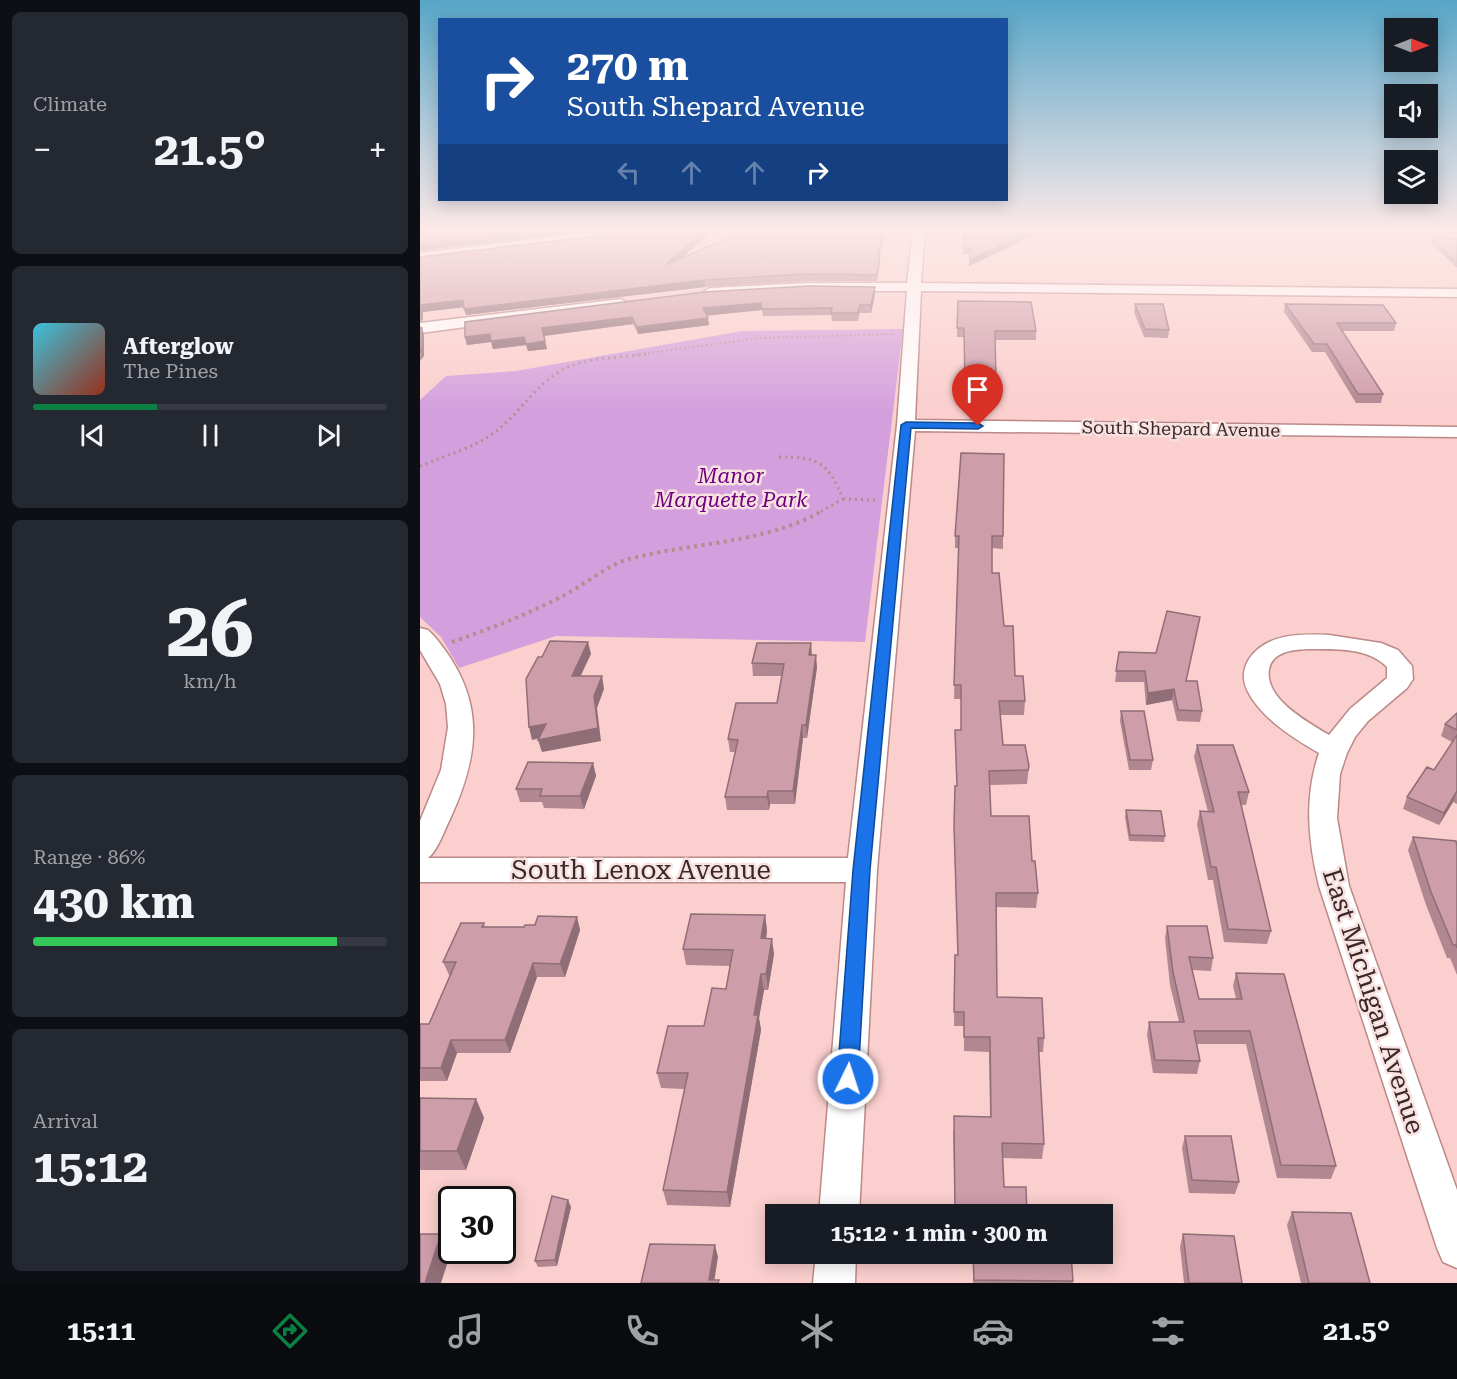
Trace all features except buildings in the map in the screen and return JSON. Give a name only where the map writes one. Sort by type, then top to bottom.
[{"type":"street","points":[[694,294],[745,291]]},
{"type":"street","points":[[840,1204],[861,870],[906,425],[914,291]]},
{"type":"street","points":[[1292,291],[1457,293]]},
{"type":"street","points":[[420,327],[635,301]]},
{"type":"street","name":"South Shepard Avenue","points":[[906,425],[1457,432]]},
{"type":"street","points":[[420,635],[432,648],[453,684],[459,711],[459,740],[456,768],[447,795],[420,850]]},
{"type":"street","name":"East Michigan Avenue","points":[[1334,750],[1289,722],[1269,702],[1258,684],[1256,669],[1263,655],[1278,645],[1320,642],[1364,645],[1380,650],[1399,665],[1401,678],[1351,723],[1339,737],[1334,750],[1327,767],[1323,807],[1326,855],[1353,945],[1457,1248]]},
{"type":"street","name":"South Lenox Avenue","points":[[420,870],[861,870]]},
{"type":"street","points":[[834,1283],[835,1264]]},
{"type":"path","points":[[420,466],[484,440],[500,428],[550,376],[561,369],[580,363],[760,338],[911,335]]},
{"type":"path","points":[[779,457],[802,457],[822,461],[834,475],[843,499]]},
{"type":"path","points":[[448,644],[498,626],[561,597],[626,559],[770,532],[806,520],[843,499],[898,500]]},
{"type":"green space","name":"Manor Marquette Park","points":[[903,329],[865,642],[556,636],[459,668],[441,637],[420,617],[420,400],[446,376],[516,371],[742,331]]},
{"type":"route","points":[[848,1079],[861,870],[906,425],[978,426]]}]
